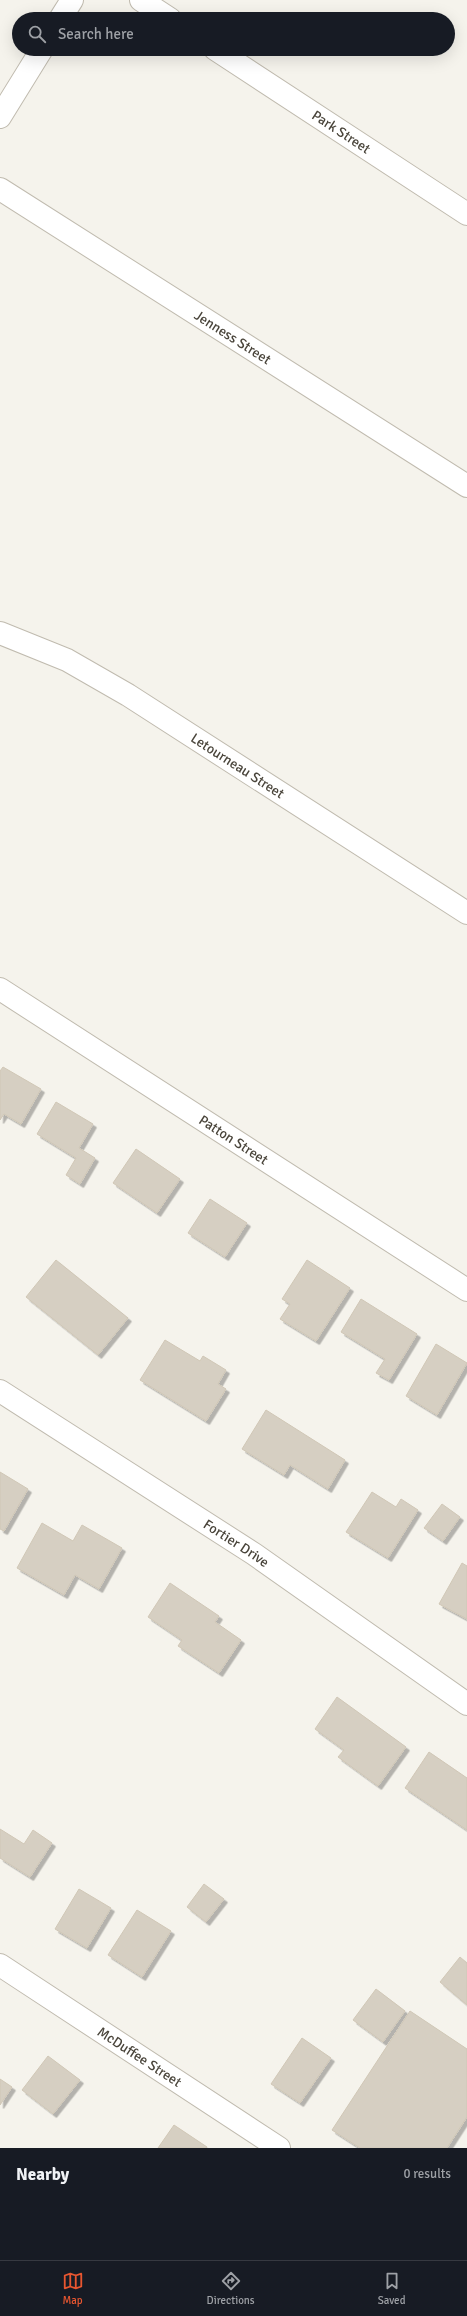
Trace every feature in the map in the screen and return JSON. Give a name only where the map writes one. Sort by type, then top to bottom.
[{"type":"street","points":[[64,12],[72,0]]},
{"type":"street","points":[[141,0],[159,12]]},
{"type":"street","points":[[0,117],[38,56]]},
{"type":"street","name":"Park Street","points":[[226,56],[467,214]]},
{"type":"street","name":"Jenness Street","points":[[0,189],[467,486]]},
{"type":"street","name":"Letourneau Street","points":[[0,633],[67,660],[128,695],[467,913]]},
{"type":"street","name":"Patton Street","points":[[0,989],[467,1290]]},
{"type":"street","name":"Fortier Drive","points":[[0,1390],[254,1554],[467,1704]]},
{"type":"street","name":"McDuffee Street","points":[[0,1965],[279,2148]]},
{"type":"building","points":[[3,1067],[41,1089],[21,1124],[4,1114],[0,1120],[0,1071]]},
{"type":"building","points":[[56,1102],[93,1124],[79,1148],[95,1158],[80,1184],[66,1175],[76,1158],[37,1134]]},
{"type":"building","points":[[136,1149],[180,1179],[157,1213],[113,1183]]},
{"type":"building","points":[[210,1199],[247,1223],[225,1257],[188,1233]]},
{"type":"building","points":[[56,1260],[128,1318],[98,1355],[26,1297]]},
{"type":"building","points":[[307,1260],[350,1288],[316,1341],[280,1319],[290,1304],[282,1299]]},
{"type":"building","points":[[361,1299],[417,1334],[389,1380],[376,1373],[385,1359],[341,1332]]},
{"type":"building","points":[[165,1340],[200,1361],[203,1356],[226,1370],[218,1384],[226,1389],[206,1421],[140,1380]]},
{"type":"building","points":[[436,1344],[467,1363],[437,1415],[406,1396]]},
{"type":"building","points":[[266,1410],[345,1460],[328,1489],[290,1465],[284,1475],[242,1449]]},
{"type":"building","points":[[0,1472],[28,1489],[4,1531],[0,1529]]},
{"type":"building","points":[[372,1492],[396,1507],[401,1499],[418,1510],[388,1558],[346,1532]]},
{"type":"building","points":[[442,1504],[460,1517],[443,1541],[424,1528]]},
{"type":"building","points":[[42,1523],[73,1541],[82,1525],[122,1548],[99,1589],[75,1575],[64,1595],[17,1568]]},
{"type":"building","points":[[462,1563],[467,1566],[467,1619],[439,1604]]},
{"type":"building","points":[[170,1583],[219,1616],[215,1622],[241,1640],[219,1673],[178,1646],[182,1640],[148,1617]]},
{"type":"building","points":[[337,1697],[406,1747],[378,1786],[338,1757],[344,1750],[315,1729]]},
{"type":"building","points":[[429,1752],[467,1778],[467,1830],[405,1788]]},
{"type":"building","points":[[0,1829],[24,1844],[33,1830],[52,1843],[30,1877],[0,1858]]},
{"type":"building","points":[[204,1884],[224,1899],[206,1922],[187,1907]]},
{"type":"building","points":[[79,1889],[111,1908],[87,1948],[55,1929]]},
{"type":"building","points":[[137,1910],[171,1931],[142,1977],[108,1955]]},
{"type":"building","points":[[460,1957],[467,1963],[467,2005],[440,1982]]},
{"type":"building","points":[[376,1989],[405,2011],[383,2042],[353,2020]]},
{"type":"building","points":[[410,2011],[467,2049],[467,2117],[447,2148],[360,2148],[332,2130]]},
{"type":"building","points":[[302,2038],[331,2058],[300,2103],[271,2084]]},
{"type":"building","points":[[48,2056],[80,2080],[53,2114],[22,2090]]},
{"type":"building","points":[[0,2079],[12,2087],[0,2105]]},
{"type":"building","points":[[174,2125],[207,2147],[158,2148]]}]
